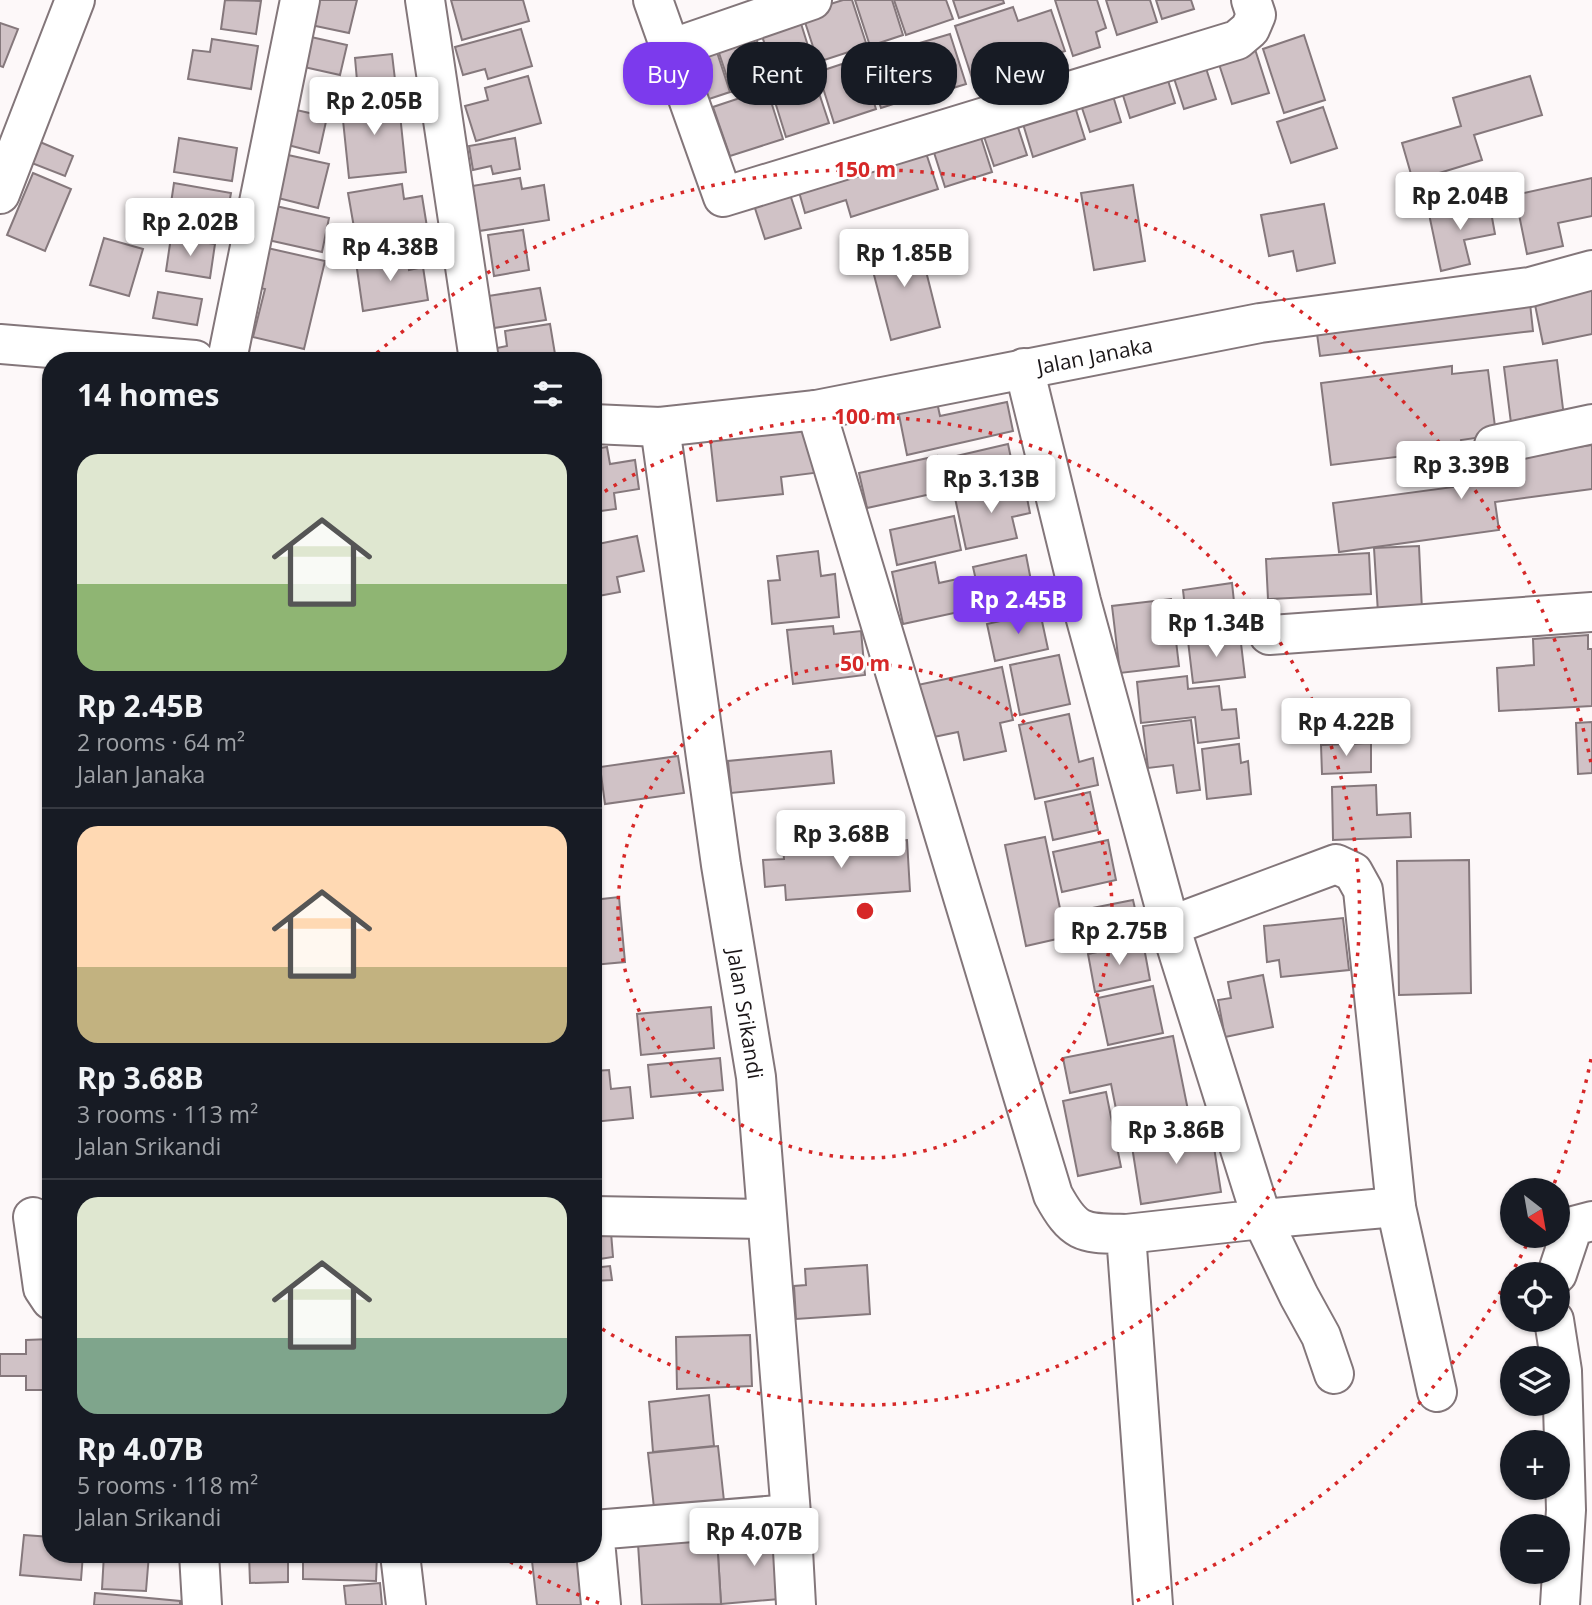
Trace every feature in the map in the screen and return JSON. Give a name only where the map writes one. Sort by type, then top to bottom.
[{"type":"street","points":[[0,194],[75,0]]},
{"type":"street","points":[[229,352],[300,0]]},
{"type":"street","points":[[425,0],[478,352]]},
{"type":"street","points":[[653,0],[668,42]]},
{"type":"street","points":[[690,42],[812,0]]},
{"type":"street","points":[[690,105],[723,197],[1237,40],[1250,29],[1256,15],[1251,0]]},
{"type":"street","name":"Jalan Janaka","points":[[602,424],[660,427],[816,410],[1260,323],[1530,287],[1592,270]]},
{"type":"street","points":[[0,344],[98,352]]},
{"type":"street","points":[[1024,368],[1081,601],[1170,926],[1262,1219],[1321,1336],[1334,1374]]},
{"type":"street","points":[[816,410],[1053,1195],[1066,1218],[1078,1228],[1092,1234],[1126,1234],[1396,1207]]},
{"type":"street","points":[[1494,445],[1592,424]]},
{"type":"street","name":"Jalan Srikandi","points":[[660,427],[721,865],[756,1077],[796,1605]]},
{"type":"street","points":[[1269,635],[1592,612]]},
{"type":"street","points":[[1170,926],[1336,864],[1353,872],[1363,890],[1396,1207],[1437,1392]]},
{"type":"street","points":[[602,1216],[768,1219]]},
{"type":"street","points":[[33,1217],[42,1281]]},
{"type":"street","points":[[1560,1262],[1573,1226],[1592,1221]]},
{"type":"street","points":[[1126,1234],[1153,1605]]},
{"type":"street","points":[[1556,1332],[1562,1371],[1566,1510],[1560,1605]]},
{"type":"street","points":[[602,1530],[790,1514]]},
{"type":"street","points":[[200,1563],[202,1605]]},
{"type":"street","points":[[401,1563],[406,1605]]},
{"type":"street","points":[[597,1563],[601,1605]]},
{"type":"building","points":[[225,0],[261,1],[256,34],[221,29]]},
{"type":"building","points":[[312,0],[357,0],[349,33],[306,24]]},
{"type":"building","points":[[451,0],[523,0],[529,21],[462,40]]},
{"type":"building","points":[[843,0],[852,0],[866,42],[841,42],[841,54],[827,59],[827,42],[811,42],[802,13]]},
{"type":"building","points":[[855,0],[892,0],[903,35],[882,42],[869,42]]},
{"type":"building","points":[[894,0],[946,0],[953,19],[906,35]]},
{"type":"building","points":[[953,0],[1003,0],[1004,3],[959,18]]},
{"type":"building","points":[[1055,0],[1097,0],[1106,28],[1096,32],[1100,47],[1073,56]]},
{"type":"building","points":[[1106,0],[1150,0],[1157,22],[1117,35]]},
{"type":"building","points":[[1156,0],[1191,0],[1194,9],[1162,19]]},
{"type":"building","points":[[1013,7],[1018,21],[1051,10],[1062,42],[971,42],[971,75],[955,26]]},
{"type":"building","points":[[798,14],[807,42],[764,42],[759,27]]},
{"type":"building","points":[[0,23],[18,29],[3,67],[0,66]]},
{"type":"building","points":[[521,29],[532,66],[488,79],[485,69],[463,75],[455,47]]},
{"type":"building","points":[[753,29],[757,42],[727,42],[727,77],[715,41]]},
{"type":"building","points":[[950,34],[953,42],[923,42]]},
{"type":"building","points":[[302,35],[347,45],[340,75],[295,65]]},
{"type":"building","points":[[1304,35],[1325,100],[1284,113],[1263,49]]},
{"type":"building","points":[[212,39],[258,46],[251,89],[188,79],[193,50],[210,52]]},
{"type":"building","points":[[713,40],[727,83],[727,93],[713,98],[713,42],[707,42]]},
{"type":"building","points":[[1254,46],[1269,93],[1232,104],[1217,58]]},
{"type":"building","points":[[392,54],[396,88],[358,92],[355,58]]},
{"type":"building","points":[[957,56],[966,84],[957,87]]},
{"type":"building","points":[[1202,56],[1216,99],[1184,109],[1170,66]]},
{"type":"building","points":[[841,64],[841,105],[875,105],[876,109],[834,123],[827,101],[827,69]]},
{"type":"building","points":[[1166,74],[1175,103],[1130,118],[1121,89]]},
{"type":"building","points":[[528,76],[541,123],[476,141],[465,106],[488,100],[485,88]]},
{"type":"building","points":[[1530,76],[1542,115],[1474,135],[1482,160],[1413,181],[1402,143],[1461,126],[1453,98]]},
{"type":"building","points":[[1110,86],[1121,122],[1090,132],[1078,96]]},
{"type":"building","points":[[398,95],[406,172],[349,178],[341,101]]},
{"type":"building","points":[[1072,97],[1085,139],[1033,157],[1020,114],[1048,105],[1069,105],[1069,98]]},
{"type":"building","points":[[727,102],[727,105],[772,105],[783,139],[730,156],[713,107]]},
{"type":"building","points":[[776,105],[823,105],[829,123],[786,137]]},
{"type":"building","points":[[1323,107],[1337,148],[1291,163],[1277,122]]},
{"type":"building","points":[[292,109],[327,117],[319,153],[284,144]]},
{"type":"building","points":[[1014,115],[1027,155],[994,166],[980,125]]},
{"type":"building","points":[[977,125],[992,172],[945,187],[930,140]]},
{"type":"building","points":[[179,138],[237,148],[232,181],[174,172]]},
{"type":"building","points":[[515,138],[520,169],[493,174],[491,166],[473,170],[469,146]]},
{"type":"building","points":[[33,139],[73,156],[65,176],[24,160]]},
{"type":"building","points":[[923,144],[938,189],[851,217],[846,200],[805,213],[797,185]]},
{"type":"building","points":[[288,155],[329,164],[318,208],[278,198]]},
{"type":"building","points":[[33,173],[71,189],[45,251],[7,235]]},
{"type":"building","points":[[520,178],[522,189],[544,185],[549,220],[479,231],[472,186]]},
{"type":"building","points":[[1592,178],[1592,216],[1558,223],[1563,246],[1527,254],[1515,195]]},
{"type":"building","points":[[174,183],[231,193],[226,221],[199,217],[196,235],[167,230]]},
{"type":"building","points":[[402,184],[404,199],[422,196],[427,227],[356,239],[348,193]]},
{"type":"building","points":[[787,185],[801,228],[765,239],[751,196]]},
{"type":"building","points":[[1133,185],[1145,261],[1094,270],[1081,193]]},
{"type":"building","points":[[1489,201],[1495,234],[1464,240],[1470,264],[1441,271],[1429,214]]},
{"type":"building","points":[[267,204],[329,218],[322,252],[259,238]]},
{"type":"building","points":[[1324,204],[1335,263],[1297,271],[1293,251],[1269,256],[1261,215]]},
{"type":"building","points":[[523,230],[529,270],[494,276],[488,235]]},
{"type":"building","points":[[171,237],[215,244],[210,278],[166,271]]},
{"type":"building","points":[[104,238],[143,249],[129,296],[90,285]]},
{"type":"building","points":[[918,239],[940,327],[891,340],[868,252]]},
{"type":"building","points":[[254,245],[325,261],[304,349],[253,337],[265,289],[244,285]]},
{"type":"building","points":[[407,254],[409,270],[423,267],[428,300],[363,311],[356,262]]},
{"type":"building","points":[[1592,283],[1592,334],[1543,344],[1533,295]]},
{"type":"building","points":[[540,288],[546,320],[494,328],[488,296]]},
{"type":"building","points":[[158,292],[202,299],[197,325],[153,318]]},
{"type":"building","points":[[1529,294],[1533,331],[1320,356],[1315,319]]},
{"type":"building","points":[[550,324],[555,352],[492,352],[492,349],[507,346],[505,331]]},
{"type":"building","points":[[1557,360],[1565,425],[1512,431],[1504,367]]},
{"type":"building","points":[[1452,366],[1452,374],[1488,370],[1496,435],[1461,440],[1462,449],[1331,465],[1321,383]]},
{"type":"building","points":[[937,402],[940,416],[1007,402],[1013,431],[907,455],[898,410]]},
{"type":"building","points":[[817,426],[822,472],[781,477],[783,494],[717,501],[710,437]]},
{"type":"building","points":[[1008,444],[1015,477],[960,489],[952,457]]},
{"type":"building","points":[[1592,445],[1592,489],[1495,502],[1499,530],[1339,552],[1333,503],[1491,482],[1488,459]]},
{"type":"building","points":[[607,447],[610,464],[635,460],[639,489],[614,493],[616,509],[602,511],[602,448]]},
{"type":"building","points":[[937,456],[945,491],[867,508],[859,473]]},
{"type":"building","points":[[1024,483],[1030,513],[1012,517],[1017,538],[966,549],[955,498]]},
{"type":"building","points":[[954,516],[961,550],[897,565],[890,530]]},
{"type":"building","points":[[637,536],[644,571],[617,577],[620,592],[602,595],[602,543]]},
{"type":"building","points":[[1419,546],[1422,610],[1378,613],[1374,548]]},
{"type":"building","points":[[818,551],[821,576],[835,574],[839,617],[772,624],[768,581],[780,580],[777,556]]},
{"type":"building","points":[[1369,553],[1371,594],[1268,599],[1266,559]]},
{"type":"building","points":[[1026,555],[1034,596],[982,607],[973,567]]},
{"type":"building","points":[[935,562],[939,583],[962,578],[968,610],[903,624],[892,572]]},
{"type":"building","points":[[1232,583],[1235,611],[1219,613],[1222,631],[1188,635],[1183,590]]},
{"type":"building","points":[[1171,599],[1179,666],[1120,673],[1112,606]]},
{"type":"building","points":[[1040,612],[1048,649],[995,661],[987,624]]},
{"type":"building","points":[[833,626],[834,634],[861,631],[865,675],[793,684],[787,630]]},
{"type":"building","points":[[1240,635],[1245,677],[1193,683],[1188,641]]},
{"type":"building","points":[[1588,635],[1588,649],[1592,649],[1592,706],[1499,711],[1497,668],[1534,665],[1533,639]]},
{"type":"building","points":[[1059,655],[1070,704],[1020,715],[1010,665]]},
{"type":"building","points":[[1002,667],[1013,720],[1000,723],[1006,751],[964,760],[958,732],[924,739],[913,686]]},
{"type":"building","points":[[1187,676],[1188,689],[1219,686],[1222,710],[1236,709],[1239,738],[1198,743],[1195,717],[1141,723],[1137,682]]},
{"type":"building","points":[[1069,714],[1079,762],[1093,758],[1098,785],[1035,799],[1019,725]]},
{"type":"building","points":[[1191,720],[1200,790],[1177,793],[1173,765],[1148,768],[1143,726]]},
{"type":"building","points":[[1592,722],[1592,773],[1578,774],[1576,723]]},
{"type":"building","points":[[1371,743],[1371,772],[1322,774],[1321,745]]},
{"type":"building","points":[[1239,744],[1241,763],[1248,761],[1251,794],[1207,799],[1202,749]]},
{"type":"building","points":[[831,751],[834,783],[731,793],[728,761]]},
{"type":"building","points":[[678,756],[684,793],[605,804],[602,767]]},
{"type":"building","points":[[1376,785],[1377,815],[1410,813],[1411,837],[1333,840],[1332,787]]},
{"type":"building","points":[[1090,792],[1098,830],[1053,840],[1045,802]]},
{"type":"building","points":[[1045,837],[1066,937],[1026,946],[1005,845]]},
{"type":"building","points":[[907,840],[910,891],[786,900],[785,885],[765,887],[763,860],[784,859],[783,848]]},
{"type":"building","points":[[1108,840],[1116,880],[1062,892],[1053,852]]},
{"type":"building","points":[[1469,860],[1471,993],[1399,995],[1397,861]]},
{"type":"building","points":[[619,897],[625,962],[602,964],[602,899]]},
{"type":"building","points":[[1133,900],[1141,935],[1084,948],[1077,911]]},
{"type":"building","points":[[1343,918],[1349,970],[1281,977],[1279,960],[1267,962],[1264,926]]},
{"type":"building","points":[[1143,942],[1150,980],[1095,992],[1088,954]]},
{"type":"building","points":[[1263,975],[1273,1027],[1225,1037],[1218,1000],[1231,998],[1228,982]]},
{"type":"building","points":[[1153,986],[1163,1033],[1108,1045],[1098,998]]},
{"type":"building","points":[[711,1007],[714,1048],[641,1055],[637,1014]]},
{"type":"building","points":[[1173,1036],[1191,1125],[1122,1139],[1111,1084],[1070,1093],[1063,1058]]},
{"type":"building","points":[[720,1058],[723,1090],[651,1097],[648,1065]]},
{"type":"building","points":[[602,1070],[609,1070],[611,1089],[630,1087],[633,1118],[602,1121]]},
{"type":"building","points":[[1106,1092],[1121,1167],[1078,1176],[1063,1101]]},
{"type":"building","points":[[1211,1128],[1221,1192],[1141,1204],[1131,1140]]},
{"type":"building","points":[[610,1220],[613,1257],[602,1259],[602,1221]]},
{"type":"building","points":[[867,1265],[870,1314],[796,1319],[794,1286],[806,1285],[805,1269]]},
{"type":"building","points":[[610,1266],[612,1280],[602,1281],[602,1267]]},
{"type":"building","points":[[750,1335],[752,1386],[677,1389],[676,1337]]},
{"type":"building","points":[[42,1339],[42,1390],[26,1390],[26,1376],[0,1376],[0,1354],[26,1354],[26,1340]]},
{"type":"building","points":[[709,1395],[714,1446],[653,1452],[649,1402]]},
{"type":"building","points":[[718,1446],[724,1501],[654,1508],[648,1453]]},
{"type":"building","points":[[786,1533],[791,1598],[721,1604],[717,1538]]},
{"type":"building","points":[[24,1535],[42,1536],[42,1563],[82,1563],[81,1580],[20,1575]]},
{"type":"building","points":[[717,1538],[721,1604],[642,1605],[638,1544]]},
{"type":"building","points":[[103,1563],[148,1563],[146,1591],[102,1589]]},
{"type":"building","points":[[249,1563],[288,1563],[288,1582],[250,1583]]},
{"type":"building","points":[[303,1563],[377,1563],[376,1581],[303,1579]]},
{"type":"building","points":[[532,1563],[586,1563],[589,1605],[537,1605]]},
{"type":"building","points":[[380,1583],[382,1605],[346,1605],[344,1586]]},
{"type":"building","points":[[95,1593],[180,1601],[180,1605],[94,1605]]}]
